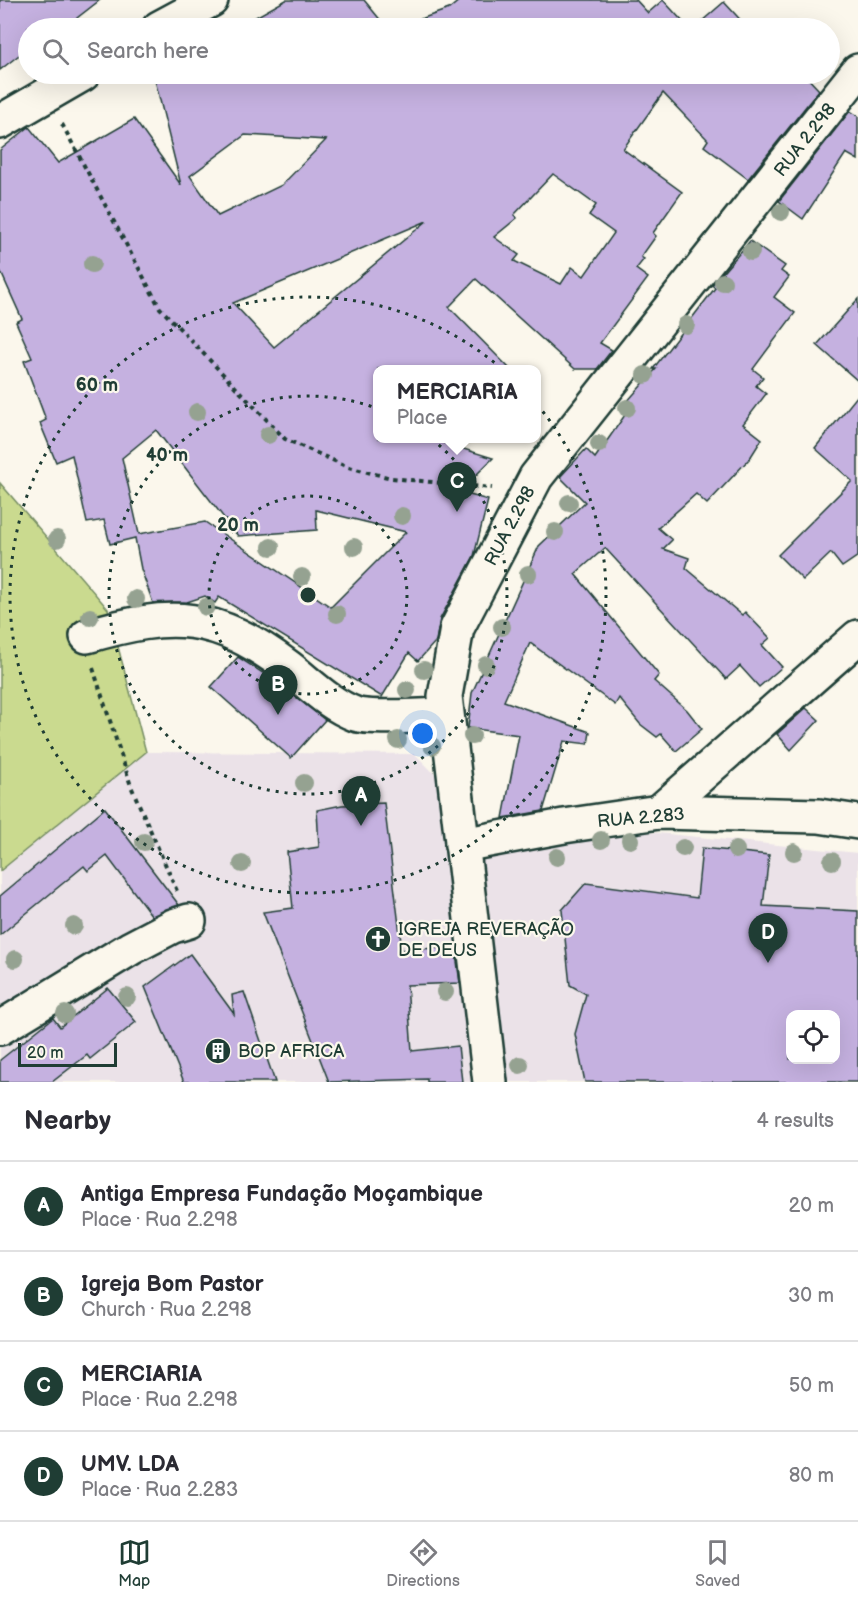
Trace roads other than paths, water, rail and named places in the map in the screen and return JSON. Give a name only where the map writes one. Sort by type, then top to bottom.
[{"type":"street","points":[[178,18],[211,0]]},
{"type":"street","name":"RUA 2.298","points":[[490,1082],[446,714],[445,696],[457,628],[536,477],[858,71]]},
{"type":"street","points":[[0,122],[65,84]]},
{"type":"street","points":[[88,635],[135,622],[184,620],[207,622],[239,635],[286,666],[331,701],[357,715],[446,714]]},
{"type":"street","points":[[659,812],[858,637]]},
{"type":"street","name":"RUA 2.283","points":[[462,845],[564,826],[659,812],[819,816],[858,822]]},
{"type":"street","points":[[0,1028],[131,948],[172,926],[189,921]]},
{"type":"place","name":"MERCIARIA","points":[[457,512]]},
{"type":"place","name":"Igreja Bom Pastor","points":[[278,715]]},
{"type":"place","name":"Antiga Empresa Fundação Moçambique","points":[[361,826]]},
{"type":"place","name":"IGREJA REVERAÇÃO DE DEUS","points":[[378,939]]},
{"type":"place","name":"UMV. LDA","points":[[768,963]]},
{"type":"place","name":"BOP AFRICA","points":[[218,1051]]}]
